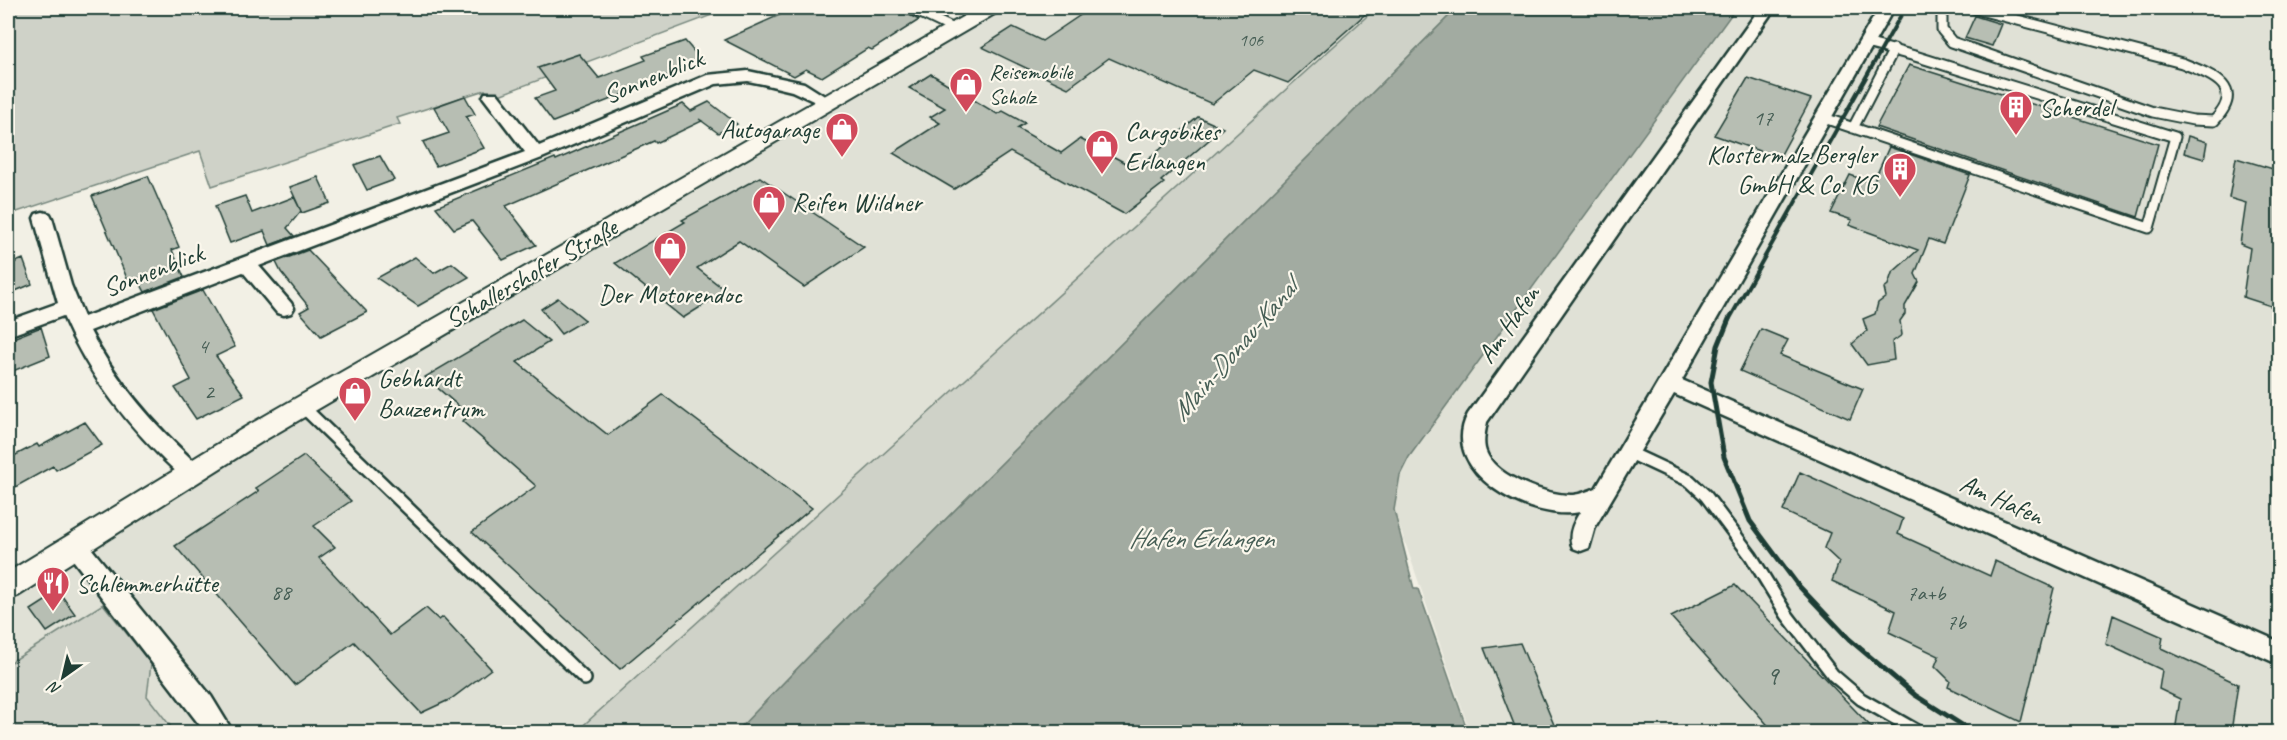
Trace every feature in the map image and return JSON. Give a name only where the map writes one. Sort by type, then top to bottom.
[{"type":"street","name":"Schallershofer Straße","points":[[8,587],[191,472],[302,406],[991,8]]},
{"type":"street","name":"Am Hafen","points":[[1604,495],[1574,504],[1548,502],[1508,486],[1479,462],[1472,441],[1476,420],[1767,8]]},
{"type":"street","points":[[1581,541],[1584,525],[1630,453],[1887,8]]},
{"type":"street","name":"Sonnenblick","points":[[79,327],[536,154],[713,79],[748,76],[763,79],[798,87],[826,102]]},
{"type":"street","points":[[491,97],[536,154]]},
{"type":"street","points":[[43,218],[69,306],[110,385],[129,411],[191,472]]},
{"type":"street","points":[[246,263],[284,308]]},
{"type":"street","points":[[8,330],[69,306]]},
{"type":"street","name":"Am Hafen","points":[[1669,383],[2280,654]]},
{"type":"street","points":[[75,545],[202,705],[220,732]]},
{"type":"lane","points":[[910,8],[954,29]]},
{"type":"lane","points":[[1942,8],[1940,30],[1944,37],[1952,42],[2009,60],[2134,107],[2165,117],[2214,121],[2227,106],[2228,95],[2225,87],[2196,70],[2135,50],[1972,8]]},
{"type":"lane","points":[[1824,118],[2149,228],[2175,137],[1866,43]]},
{"type":"lane","points":[[1853,128],[1894,50]]},
{"type":"lane","points":[[302,406],[585,679]]},
{"type":"lane","points":[[1630,453],[1690,481],[1706,496],[1751,556],[1787,615],[1833,675],[1861,699],[1919,732]]},
{"type":"shaded area","points":[[8,8],[728,9],[491,98],[485,90],[397,118],[400,124],[212,186],[200,151],[8,215]]},
{"type":"shaded area","points":[[996,8],[1376,8],[576,732],[8,732],[8,593],[200,471]]},
{"type":"shaded area","points":[[1376,8],[1457,8],[818,647],[736,732],[576,732]]},
{"type":"shaded area","points":[[1736,8],[2279,8],[2279,732],[1470,732],[1394,510],[1400,475],[1409,457]]},
{"type":"shaded area","points":[[103,604],[151,664],[147,696],[175,732],[8,732],[8,664]]},
{"type":"water","name":"Hafen Erlangen","points":[[1457,8],[1736,8],[1409,457],[1400,475],[1394,510],[1414,589],[1418,589],[1468,732],[736,732],[818,647]]},
{"type":"building","points":[[795,8],[903,8],[907,14],[919,20],[872,50],[868,48],[822,77],[806,69],[794,76],[724,40]]},
{"type":"building","points":[[1091,8],[1372,8],[1288,83],[1254,70],[1212,104],[1109,58],[1068,88],[982,47],[1013,27],[1042,41]]},
{"type":"building","points":[[1975,16],[2001,24],[1992,46],[1965,38]]},
{"type":"building","points":[[685,41],[703,62],[553,122],[535,98],[555,91],[538,68],[579,54],[599,78],[646,60],[643,56]]},
{"type":"building","name":"Scherdel","points":[[1909,65],[2158,144],[2138,217],[1876,127]]},
{"type":"building","points":[[931,74],[997,114],[1003,111],[1025,123],[1017,128],[1061,153],[1080,139],[1137,169],[1198,117],[1223,128],[1161,181],[1164,183],[1124,214],[1010,152],[954,189],[893,153],[940,123],[930,117],[945,108],[909,88]]},
{"type":"building","points":[[1748,78],[1811,99],[1779,158],[1714,135]]},
{"type":"building","points":[[465,96],[475,114],[466,117],[484,148],[436,166],[423,142],[449,133],[434,107]]},
{"type":"building","points":[[709,102],[737,124],[718,133],[702,121],[656,143],[654,141],[506,206],[536,245],[503,260],[472,221],[454,229],[436,207],[555,158],[556,160],[683,104],[691,111]]},
{"type":"building","points":[[2188,136],[2207,142],[2204,159],[2184,153]]},
{"type":"building","name":"Klostermalz Bergler GmbH & Co. KG","points":[[1889,147],[1970,175],[1943,244],[1929,239],[1915,274],[1919,282],[1905,306],[1905,314],[1900,321],[1902,335],[1892,342],[1894,360],[1867,365],[1852,344],[1867,331],[1863,319],[1875,314],[1878,303],[1886,297],[1884,288],[1888,285],[1892,273],[1918,250],[1849,225],[1852,220],[1831,213],[1850,175],[1873,183]]},
{"type":"building","points":[[380,156],[394,180],[367,190],[354,165]]},
{"type":"building","points":[[2236,158],[2280,171],[2280,309],[2243,297],[2250,248],[2240,244],[2246,203],[2229,198]]},
{"type":"building","points":[[148,176],[179,247],[172,250],[184,277],[145,292],[138,279],[129,283],[92,196]]},
{"type":"building","points":[[318,177],[330,203],[302,213],[290,187]]},
{"type":"building","name":"Reifen Wildner","points":[[760,177],[864,247],[804,287],[739,241],[697,268],[726,291],[683,318],[615,263],[685,222],[682,220]]},
{"type":"building","points":[[245,196],[252,213],[294,197],[301,211],[287,228],[294,236],[270,245],[264,231],[230,243],[215,206]]},
{"type":"building","points":[[308,250],[367,312],[321,336],[300,312],[309,307],[281,272],[276,262]]},
{"type":"building","points":[[415,257],[434,273],[452,263],[469,277],[418,306],[377,278]]},
{"type":"building","points":[[23,259],[32,284],[8,294],[8,265]]},
{"type":"building","points":[[203,290],[235,347],[216,356],[244,395],[196,419],[175,388],[191,380],[153,309]]},
{"type":"building","points":[[558,298],[585,320],[561,334],[541,309]]},
{"type":"building","points":[[522,320],[549,342],[517,362],[608,435],[663,395],[812,508],[620,669],[472,532],[536,486],[462,421],[470,416],[425,377]]},
{"type":"building","points":[[41,327],[50,356],[8,373],[8,340]]},
{"type":"building","points":[[1761,329],[1788,340],[1780,355],[1863,389],[1850,419],[1740,371]]},
{"type":"building","points":[[85,422],[102,445],[56,470],[53,466],[8,491],[8,459],[37,444],[39,447]]},
{"type":"building","points":[[304,456],[351,501],[314,526],[335,547],[319,558],[390,635],[426,608],[439,620],[443,617],[491,669],[451,699],[421,713],[354,642],[295,685],[175,546],[259,491],[256,488]]},
{"type":"building","points":[[1800,472],[1903,519],[1898,534],[1990,576],[1995,561],[2054,588],[2021,722],[1948,687],[1950,681],[1935,666],[1939,656],[1889,632],[1896,611],[1832,581],[1839,562],[1824,548],[1830,533],[1783,511]]},
{"type":"building","points":[[1735,585],[1876,732],[1774,732],[1671,617]]},
{"type":"building","name":"Schlemmerhütte","points":[[59,592],[75,614],[47,632],[31,610]]},
{"type":"building","points":[[2113,615],[2163,637],[2161,648],[2238,684],[2231,732],[2175,732],[2180,699],[2159,689],[2162,670],[2106,644]]},
{"type":"building","points":[[1520,643],[1557,732],[1517,732],[1484,648]]},
{"type":"railway","points":[[1729,320],[1905,8]]},
{"type":"railway","points":[[1729,319],[1718,346],[1711,382],[1724,457],[1750,521],[1797,584],[1849,639],[1915,695],[1973,732]]},
{"type":"place","name":"Reisemobile Scholz","points":[[966,113]]},
{"type":"place","name":"Scherdel","points":[[2016,136]]},
{"type":"place","name":"Autogarage","points":[[842,158]]},
{"type":"place","name":"Cargobikes Erlangen","points":[[1102,175]]},
{"type":"place","name":"Klostermalz Bergler GmbH & Co. KG","points":[[1900,198]]},
{"type":"place","name":"Reifen Wildner","points":[[769,231]]},
{"type":"place","name":"Der Motorendoc","points":[[670,277]]},
{"type":"place","name":"Gebhardt Bauzentrum","points":[[355,422]]},
{"type":"place","name":"Schlemmerhütte","points":[[53,612]]},
{"type":"water label","name":"Main-Donau-Kanal","points":[[1234,350]]}]
